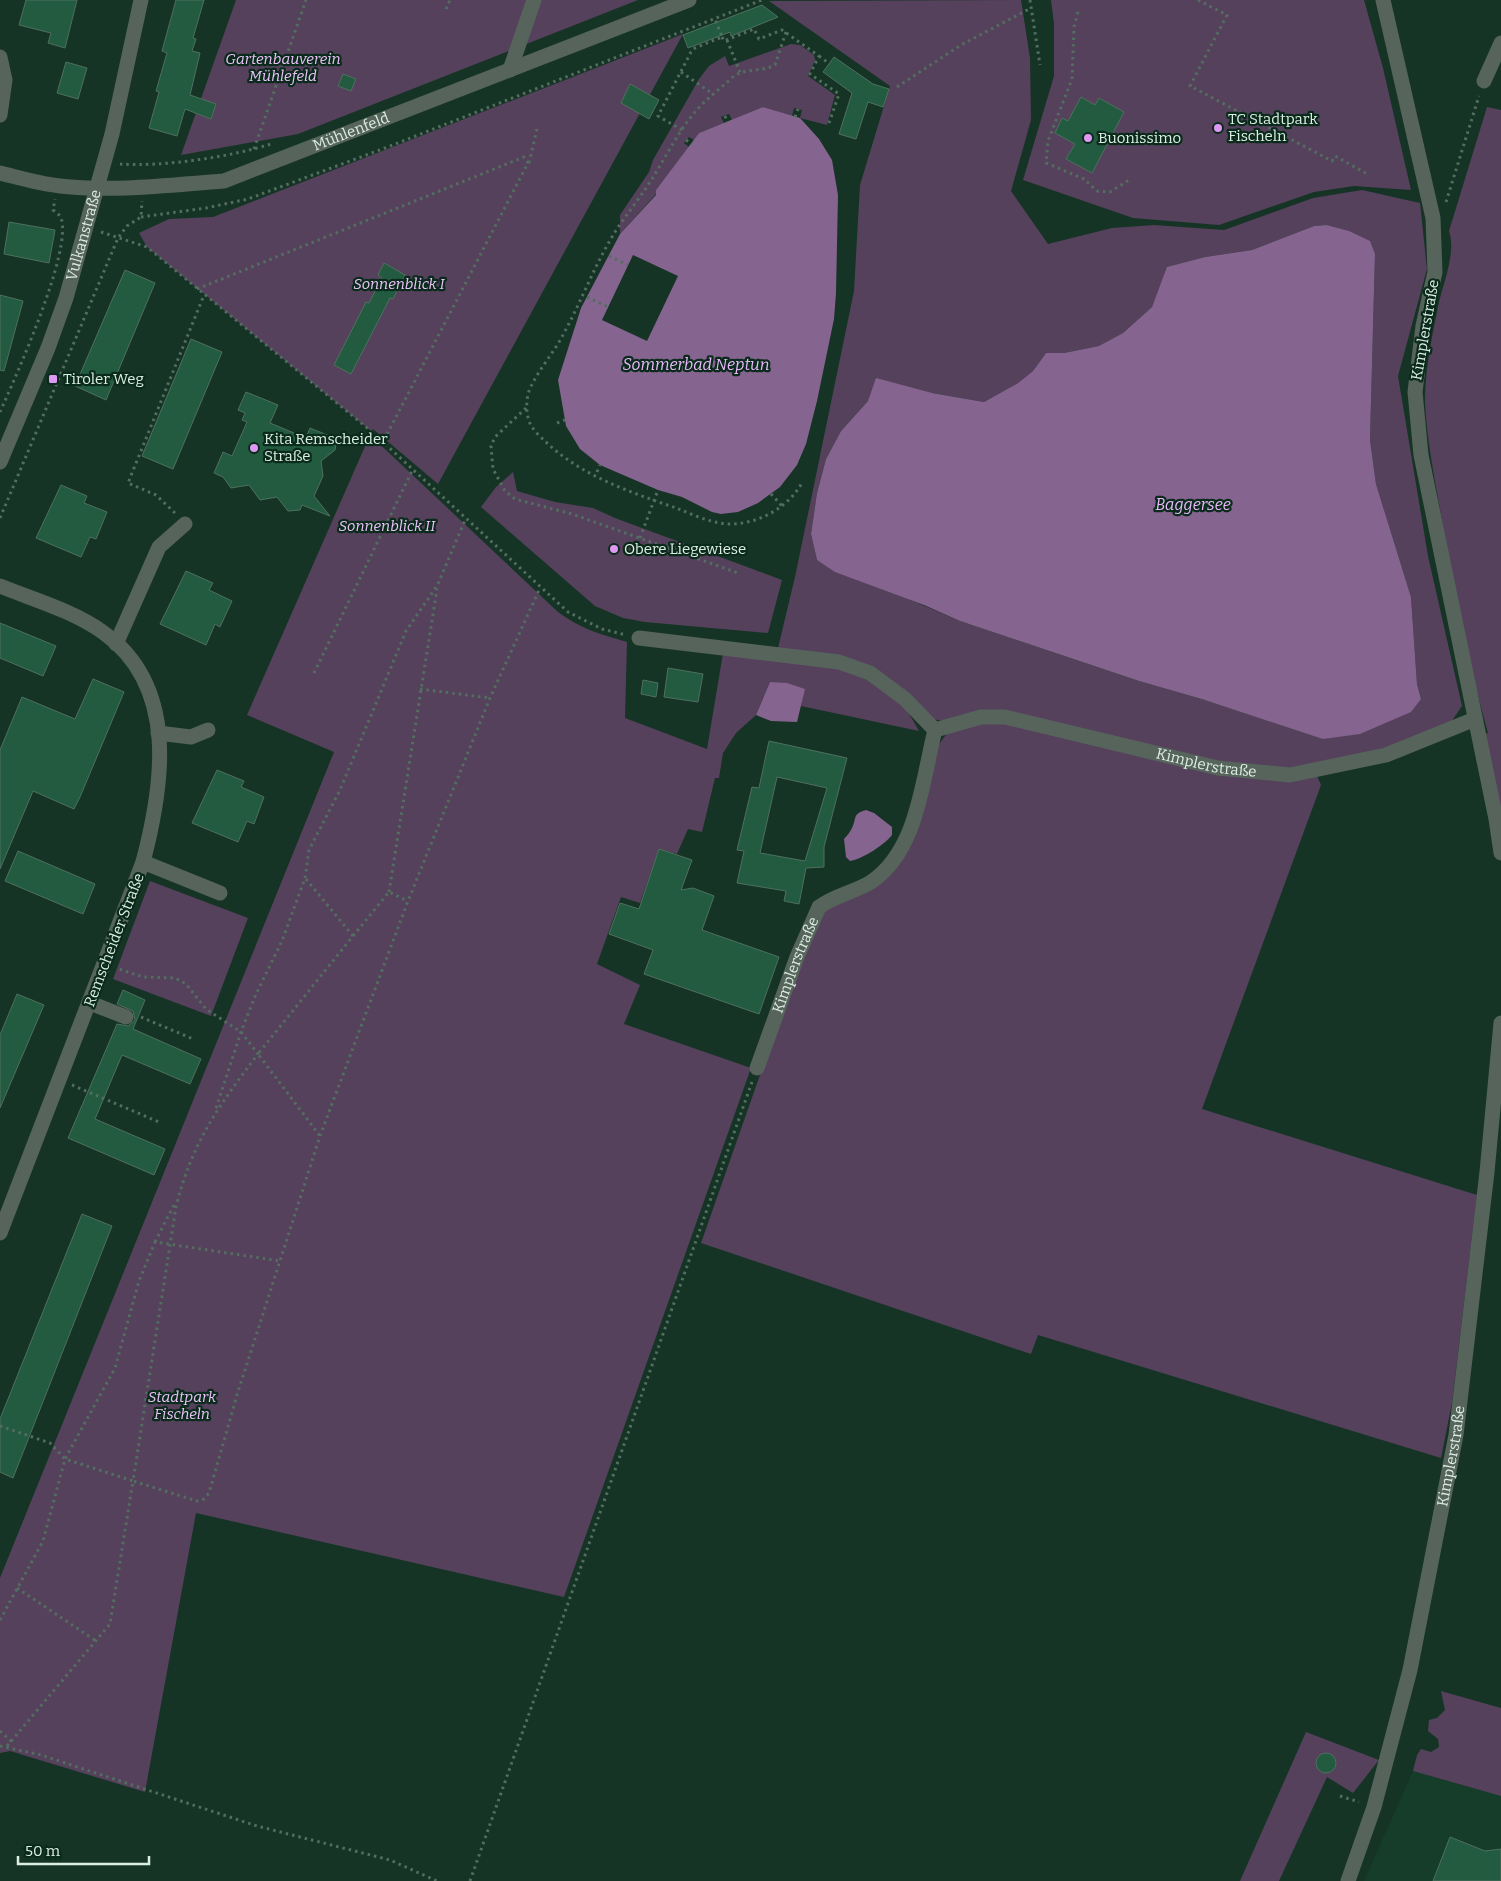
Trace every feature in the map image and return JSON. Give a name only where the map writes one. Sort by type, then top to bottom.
[{"type":"street","name":"Vulkanstraße","points":[[0,462],[54,332],[97,189],[141,0]]},
{"type":"street","points":[[510,70],[534,0]]},
{"type":"street","name":"Mühlenfeld","points":[[0,173],[58,186],[97,189],[142,188],[224,181],[689,0]]},
{"type":"street","name":"Kimplerstraße","points":[[1383,0],[1433,218],[1435,272],[1423,326],[1415,392],[1421,455],[1501,853]]},
{"type":"street","points":[[1484,82],[1501,43]]},
{"type":"street","points":[[0,57],[5,80],[0,115]]},
{"type":"street","points":[[116,644],[159,547],[185,524]]},
{"type":"street","name":"Remscheider Straße","points":[[0,586],[79,619],[105,634],[116,644],[141,676],[150,692],[156,712],[159,777],[155,817],[143,862],[0,1233]]},
{"type":"street","points":[[639,638],[839,662],[870,673],[905,698],[934,730]]},
{"type":"street","name":"Kimplerstraße","points":[[757,1068],[797,957],[819,907],[870,883],[886,870],[902,847],[914,816],[934,730],[981,717],[1005,717],[1218,768],[1290,775],[1386,755],[1475,719]]},
{"type":"street","points":[[158,733],[191,737],[208,730]]},
{"type":"street","points":[[143,862],[220,893]]},
{"type":"street","points":[[90,1003],[126,1017]]},
{"type":"street","name":"Kimplerstraße","points":[[1348,1881],[1374,1807],[1410,1670],[1456,1435],[1487,1172],[1501,1023]]},
{"type":"path","points":[[246,173],[306,0]]},
{"type":"path","points":[[446,9],[450,0]]},
{"type":"path","points":[[0,518],[118,238],[127,226],[141,217],[206,208],[248,199],[402,141],[762,0]]},
{"type":"path","points":[[1030,0],[1040,64]]},
{"type":"path","points":[[1198,0],[1227,15],[1190,86],[1261,125],[1275,129],[1332,161],[1335,156],[1369,175]]},
{"type":"path","points":[[897,87],[961,45],[1031,8]]},
{"type":"path","points":[[1078,12],[1074,27],[1072,79],[1048,140],[1046,163],[1084,179],[1098,191],[1110,192],[1129,180]]},
{"type":"path","points":[[715,18],[724,41],[754,29],[759,39],[782,30],[828,62]]},
{"type":"path","points":[[786,32],[775,65],[767,69],[740,72],[713,94],[695,112],[682,130],[649,184],[615,232],[576,306],[565,332],[534,380],[528,394],[526,408],[529,422],[533,428],[558,454],[584,471],[654,500],[712,521],[733,524],[754,520],[782,506],[793,498],[802,483]]},
{"type":"path","points":[[682,130],[658,116],[695,48],[722,37]]},
{"type":"path","points":[[727,40],[740,72]]},
{"type":"path","points":[[819,56],[810,74],[838,94],[828,126]]},
{"type":"path","points":[[681,72],[713,94]]},
{"type":"path","points":[[1444,208],[1484,82]]},
{"type":"path","points":[[796,117],[798,109]]},
{"type":"path","points":[[725,116],[727,122]]},
{"type":"path","points":[[383,442],[528,163],[537,129]]},
{"type":"path","points":[[104,162],[141,165],[231,155],[282,140]]},
{"type":"path","points":[[686,140],[692,144]]},
{"type":"path","points":[[197,289],[524,157],[528,163]]},
{"type":"path","points":[[0,412],[43,308],[57,257],[61,240],[61,219],[53,210],[58,186]]},
{"type":"path","points":[[141,217],[142,188]]},
{"type":"path","points":[[86,227],[147,247],[383,442],[540,588],[581,620],[602,629],[639,638]]},
{"type":"path","points":[[609,256],[628,264]]},
{"type":"path","points":[[185,524],[156,495],[128,483],[204,295]]},
{"type":"path","points":[[587,297],[608,307]]},
{"type":"path","points":[[526,408],[495,437],[490,446],[493,469],[505,492],[515,499],[572,514],[738,573]]},
{"type":"path","points":[[557,423],[565,420]]},
{"type":"path","points":[[597,472],[600,466]]},
{"type":"path","points":[[314,673],[413,469]]},
{"type":"path","points":[[640,538],[658,490]]},
{"type":"path","points":[[771,494],[782,506]]},
{"type":"path","points":[[7,1746],[110,1624],[178,1197],[185,1170],[216,1111],[258,1054],[389,892],[438,586],[466,518]]},
{"type":"path","points":[[216,1111],[241,1032],[256,994],[282,941],[305,878],[309,850],[340,790],[406,631],[438,586]]},
{"type":"path","points":[[0,1426],[50,1443],[65,1459],[133,1481],[197,1501],[204,1499],[209,1493],[237,1395],[320,1136],[408,901],[490,698],[540,588]]},
{"type":"path","points":[[420,689],[490,698]]},
{"type":"path","points":[[305,878],[353,936]]},
{"type":"path","points":[[389,892],[408,901]]},
{"type":"path","points":[[104,963],[143,977],[175,978],[186,984],[206,1009],[241,1032],[320,1136]]},
{"type":"path","points":[[126,1017],[135,1015],[193,1039]]},
{"type":"path","points":[[470,1881],[757,1068]]},
{"type":"path","points":[[60,1080],[158,1122]]},
{"type":"path","points":[[0,1619],[44,1541],[65,1459],[115,1368],[139,1281],[155,1242],[178,1197]]},
{"type":"path","points":[[155,1242],[280,1261]]},
{"type":"path","points":[[17,1588],[96,1641]]},
{"type":"path","points":[[0,1732],[12,1742]]},
{"type":"path","points":[[0,1746],[7,1746],[41,1755],[257,1826],[390,1860],[437,1881]]},
{"type":"shaded area","points":[[1413,1771],[1501,1796],[1501,1881],[1364,1881]]},
{"type":"green space","name":"Gartenbauverein Mühlefeld","points":[[236,0],[638,0],[298,134],[181,155]]},
{"type":"green space","points":[[1021,0],[1030,58],[1031,120],[1011,191],[1048,244],[1112,228],[1154,225],[1224,230],[1313,198],[1362,190],[1420,203],[1427,269],[1398,376],[1428,556],[1462,706],[1447,728],[1420,740],[1289,770],[1198,759],[1013,712],[943,721],[933,719],[898,685],[778,648],[795,577],[854,291],[860,185],[890,86],[769,1]],"holes":[[[1326,225],[1375,254],[1370,440],[1376,484],[1411,597],[1417,684],[1421,699],[1205,700],[1139,681],[960,621],[817,560],[811,534],[817,493],[826,459],[841,431],[868,401],[932,393],[984,402],[1018,383],[1033,371],[1046,353],[1064,353],[1100,346],[1123,333],[1152,307],[1168,267],[1205,257],[1252,250],[1314,226]]]},
{"type":"green space","name":"TC Stadtpark Fischeln","points":[[1051,0],[1364,0],[1383,68],[1411,190],[1354,186],[1314,192],[1219,225],[1133,218],[1023,180],[1054,76],[1054,24]]},
{"type":"green space","name":"Sonnenblick I","points":[[683,34],[438,484],[373,429],[371,431],[147,247],[139,233],[169,219],[213,217]]},
{"type":"green space","points":[[791,44],[800,45],[814,55],[815,60],[808,76],[835,95],[827,125],[800,118],[802,110],[794,108],[792,116],[763,107],[732,120],[729,114],[721,117],[724,123],[699,133],[694,140],[689,137],[684,143],[689,147],[656,190],[656,194],[620,234],[620,215],[649,172],[653,160],[699,79],[709,66],[725,56],[729,66]]},
{"type":"green space","points":[[1487,107],[1501,110],[1501,821],[1482,735],[1488,733],[1469,656],[1443,526],[1430,449],[1425,402],[1431,345],[1439,302],[1450,261],[1451,240],[1449,231]]},
{"type":"green space","points":[[370,435],[558,612],[582,627],[627,642],[625,718],[707,749],[723,653],[812,663],[858,675],[877,683],[892,694],[907,712],[919,731],[801,706],[804,689],[770,682],[756,715],[736,733],[723,753],[719,778],[715,778],[702,832],[688,829],[677,854],[659,849],[640,903],[621,897],[597,964],[640,985],[624,1024],[751,1068],[564,1597],[196,1513],[145,1792],[10,1751],[0,1753],[0,1578],[334,752],[247,715]]},
{"type":"green space","name":"Obere Liegewiese","points":[[513,472],[517,491],[555,502],[593,508],[615,518],[782,580],[768,633],[645,622],[623,618],[595,606],[481,507],[496,487]]},
{"type":"green space","points":[[982,722],[1011,723],[1133,752],[1317,776],[1321,785],[1202,1109],[1477,1195],[1452,1403],[1441,1458],[1038,1335],[1031,1354],[701,1243],[795,975],[824,910],[890,872],[937,747],[948,732]]},
{"type":"green space","points":[[150,881],[248,918],[211,1016],[113,979]]},
{"type":"green space","points":[[1441,1691],[1501,1708],[1501,1796],[1413,1771],[1417,1755],[1421,1749],[1431,1752],[1439,1747],[1438,1739],[1428,1731],[1429,1720],[1437,1718],[1445,1710]]},
{"type":"green space","points":[[1306,1732],[1379,1760],[1353,1793],[1327,1777],[1279,1881],[1240,1881]]},
{"type":"water","name":"Sommerbad Neptun","points":[[763,107],[800,118],[819,139],[832,160],[838,195],[834,319],[817,401],[806,444],[797,465],[780,487],[758,503],[738,512],[721,514],[712,512],[682,497],[658,490],[600,465],[580,449],[566,426],[558,380],[581,308],[620,234],[656,195],[656,190],[699,133]]},
{"type":"water","name":"Baggersee","points":[[1326,225],[1349,231],[1370,241],[1375,254],[1370,440],[1376,484],[1411,597],[1417,684],[1421,699],[1411,712],[1360,734],[1323,739],[1205,700],[1139,681],[960,621],[924,605],[835,572],[817,560],[811,534],[817,493],[826,459],[841,431],[868,401],[876,378],[932,393],[984,402],[1018,383],[1033,371],[1046,353],[1064,353],[1099,346],[1123,333],[1152,307],[1167,267],[1205,257],[1252,250],[1314,226]]},
{"type":"water","points":[[770,682],[787,683],[805,689],[797,722],[771,721],[756,715]]},
{"type":"water","points":[[866,810],[874,813],[892,827],[892,835],[873,851],[861,858],[850,861],[846,857],[844,839],[852,828],[857,815]]},
{"type":"pier","points":[[633,255],[678,276],[647,341],[602,320]]},
{"type":"building","points":[[26,0],[77,0],[65,48],[48,43],[51,33],[19,25]]},
{"type":"building","points":[[176,0],[204,0],[193,38],[196,39],[192,51],[200,53],[190,95],[216,104],[211,119],[185,109],[177,136],[149,128],[159,92],[156,91],[167,53],[162,51]]},
{"type":"building","points":[[762,5],[778,17],[731,36],[730,32],[688,48],[683,35]]},
{"type":"building","points":[[834,57],[873,84],[889,89],[883,107],[868,102],[856,139],[839,134],[852,93],[823,72]]},
{"type":"building","points":[[66,62],[87,68],[78,99],[57,93]]},
{"type":"building","points":[[343,74],[356,79],[351,91],[338,86]]},
{"type":"building","points":[[630,84],[659,100],[649,119],[621,103]]},
{"type":"building","name":"Buonissimo","points":[[1081,97],[1095,105],[1099,98],[1124,112],[1092,173],[1066,159],[1075,144],[1055,133],[1062,118],[1068,121]]},
{"type":"building","points":[[9,222],[55,230],[49,263],[4,254]]},
{"type":"building","points":[[384,263],[405,275],[393,299],[390,298],[351,374],[334,365],[366,302],[369,303],[382,278],[378,275]]},
{"type":"building","points":[[125,270],[155,283],[106,400],[75,386]]},
{"type":"building","points":[[0,295],[23,301],[4,371],[0,370]]},
{"type":"building","points":[[191,339],[222,352],[173,469],[142,456]]},
{"type":"building","points":[[246,392],[278,405],[270,423],[306,438],[310,428],[337,439],[335,450],[321,461],[323,476],[314,496],[330,516],[302,505],[300,510],[288,511],[277,497],[260,500],[249,485],[231,488],[223,477],[214,473],[223,452],[232,456],[247,422],[242,420],[245,413],[238,410]]},
{"type":"building","points":[[61,485],[87,496],[84,503],[107,512],[96,539],[90,537],[81,557],[36,538]]},
{"type":"building","points":[[186,571],[213,583],[209,590],[232,601],[220,627],[215,624],[206,645],[160,624]]},
{"type":"building","points":[[0,623],[56,646],[43,676],[0,658]]},
{"type":"building","points":[[668,668],[703,674],[698,702],[664,697]]},
{"type":"building","points":[[93,679],[124,692],[80,797],[74,809],[33,791],[0,869],[0,750],[22,697],[75,719]]},
{"type":"building","points":[[643,680],[658,683],[656,697],[641,694]]},
{"type":"building","points":[[769,741],[847,758],[824,847],[824,867],[806,868],[799,904],[784,901],[786,891],[737,883],[744,851],[737,850],[752,787],[759,788]],"holes":[[[777,777],[827,788],[805,861],[760,853]]]},
{"type":"building","points":[[217,770],[244,781],[241,787],[264,797],[254,824],[247,821],[238,842],[192,823]]},
{"type":"building","points":[[659,849],[692,860],[681,890],[693,888],[714,896],[702,930],[779,957],[759,1014],[644,974],[653,950],[609,934],[620,903],[639,909]]},
{"type":"building","points":[[18,851],[95,884],[83,914],[5,881]]},
{"type":"building","points":[[123,990],[145,1000],[133,1029],[201,1059],[190,1084],[122,1055],[95,1119],[165,1149],[154,1175],[68,1138],[117,1024],[128,1026],[135,1020],[133,1011],[117,1004]]},
{"type":"building","points":[[17,994],[44,1005],[0,1108],[0,1035]]},
{"type":"building","points":[[82,1214],[112,1226],[13,1478],[0,1472],[0,1419]]},
{"type":"building","points":[[1322,1753],[1330,1753],[1336,1759],[1336,1767],[1330,1773],[1322,1773],[1316,1767],[1316,1759]]},
{"type":"building","points":[[1450,1837],[1485,1851],[1501,1849],[1501,1881],[1433,1881]]},
{"type":"place","name":"TC Stadtpark Fischeln","points":[[1218,128]]},
{"type":"place","name":"Buonissimo","points":[[1088,138]]},
{"type":"place","name":"Tiroler Weg","points":[[53,379]]},
{"type":"place","name":"Kita Remscheider Straße","points":[[254,448]]},
{"type":"place","name":"Obere Liegewiese","points":[[614,549]]},
{"type":"park label","name":"Sonnenblick II","points":[[387,526]]},
{"type":"park label","name":"Stadtpark Fischeln","points":[[182,1406]]}]
